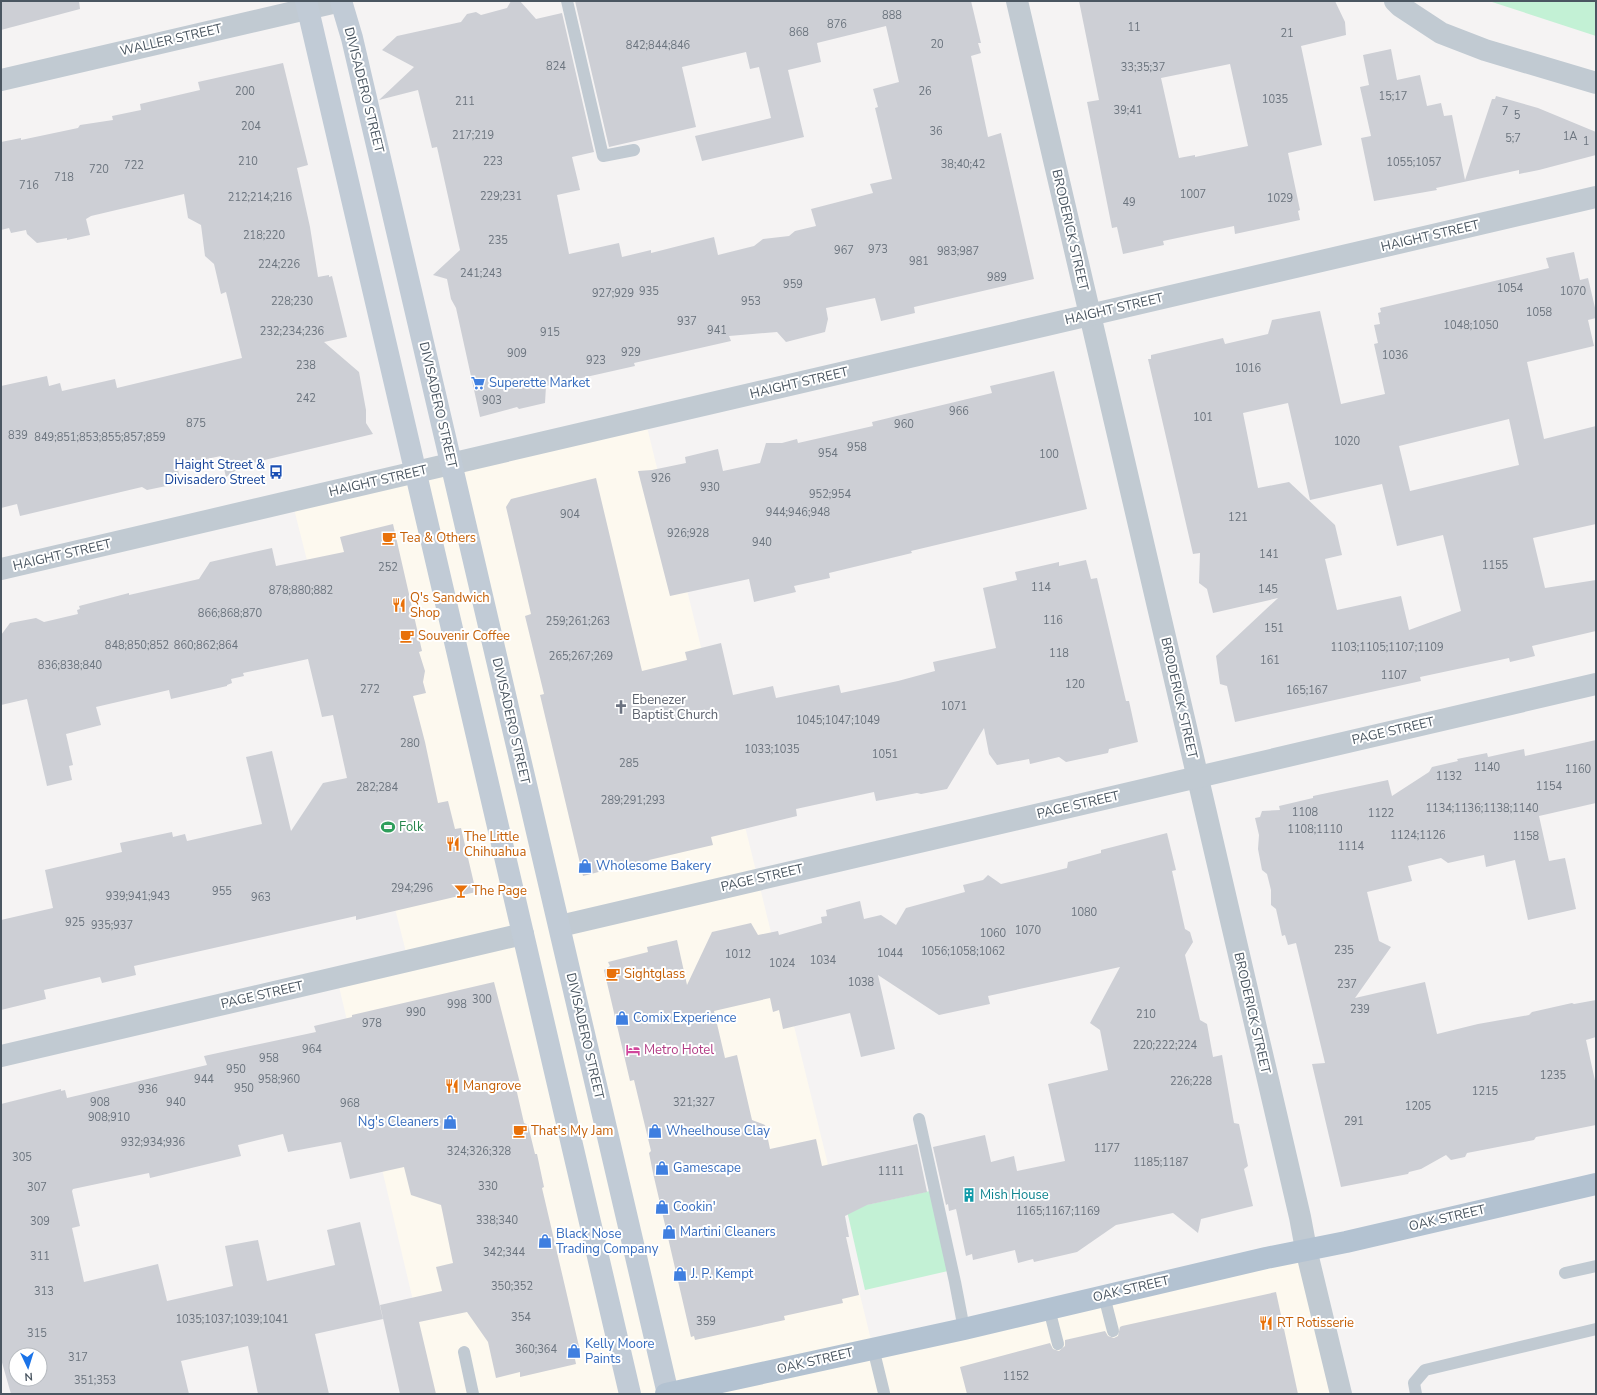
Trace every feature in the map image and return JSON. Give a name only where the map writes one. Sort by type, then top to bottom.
[{"type":"main road","name":"DIVISADERO STREET","points":[[341,1],[352,38],[668,1394]]},
{"type":"main road","points":[[306,5],[630,1394]]},
{"type":"main road","name":"OAK STREET","points":[[668,1394],[964,1329],[1306,1249],[1596,1184]]},
{"type":"street","name":"WALLER STREET","points":[[1,80],[306,5],[341,1]]},
{"type":"street","name":"BRODERICK STREET","points":[[1017,1],[1300,1217],[1306,1249],[1341,1394]]},
{"type":"street","points":[[1395,1],[1400,6],[1442,33],[1485,50],[1596,83]]},
{"type":"street","name":"HAIGHT STREET","points":[[1,569],[1596,197]]},
{"type":"street","name":"PAGE STREET","points":[[560,926],[1596,684]]},
{"type":"street","name":"PAGE STREET","points":[[1,1056],[523,934]]},
{"type":"lane","points":[[567,1],[603,156],[634,150]]},
{"type":"lane","points":[[919,1119],[954,1275],[964,1329]]},
{"type":"lane","points":[[1565,1273],[1596,1266]]},
{"type":"lane","points":[[1104,1296],[1113,1331]]},
{"type":"lane","points":[[1048,1309],[1058,1344]]},
{"type":"lane","points":[[1416,1394],[1414,1383],[1426,1370],[1596,1329]]},
{"type":"lane","points":[[873,1348],[884,1393]]},
{"type":"lane","points":[[464,1352],[473,1394]]},
{"type":"shaded area","points":[[645,419],[873,1348],[1306,1249],[1341,1394],[435,1394],[337,978],[408,960],[292,501]]},
{"type":"green space","points":[[1489,1],[1596,1],[1596,36]]},
{"type":"green space","points":[[854,1159],[866,1205],[930,1191],[948,1271],[865,1290],[843,1193],[848,1177],[844,1161]]},
{"type":"building","points":[[1,1],[79,1],[80,9],[1,30]]},
{"type":"building","points":[[511,1],[520,1],[536,19],[562,13],[594,152],[572,157],[580,190],[557,195],[569,254],[619,243],[622,257],[651,250],[651,253],[714,237],[718,255],[754,246],[763,239],[789,236],[795,231],[816,226],[811,209],[873,193],[870,184],[892,179],[875,108],[878,107],[873,89],[899,82],[886,26],[817,43],[821,62],[788,70],[804,137],[702,161],[695,136],[771,118],[759,67],[750,69],[746,52],[682,67],[696,127],[609,147],[575,1],[971,1],[981,43],[978,43],[981,53],[971,56],[988,137],[1001,133],[1034,279],[914,307],[915,313],[881,321],[875,298],[826,308],[828,319],[825,332],[786,342],[777,332],[729,336],[731,341],[634,363],[635,366],[546,386],[545,403],[519,409],[517,407],[480,417],[456,308],[451,299],[447,279],[433,275],[460,250],[437,147],[432,148],[418,90],[379,100],[414,67],[382,50],[397,36],[461,22],[467,14],[476,12],[481,15],[507,8]]},
{"type":"building","points":[[1079,1],[1335,1],[1345,22],[1346,35],[1301,46],[1322,145],[1288,153],[1300,210],[1298,211],[1300,220],[1235,234],[1234,226],[1163,241],[1164,245],[1123,254],[1117,227],[1112,228],[1087,102],[1099,100]],"holes":[[[1230,64],[1248,146],[1195,157],[1195,155],[1179,158],[1161,78]]]},
{"type":"building","points":[[1391,49],[1397,80],[1420,75],[1427,106],[1441,103],[1444,116],[1452,115],[1465,180],[1492,99],[1495,99],[1496,96],[1538,108],[1596,132],[1596,155],[1539,170],[1519,174],[1519,170],[1436,188],[1437,190],[1374,201],[1361,138],[1371,136],[1360,87],[1369,85],[1363,55]]},
{"type":"building","points":[[283,63],[308,165],[297,168],[310,227],[318,277],[329,275],[329,277],[332,276],[347,337],[324,342],[359,372],[366,410],[366,423],[373,434],[244,465],[226,477],[221,456],[177,465],[181,483],[147,490],[142,487],[20,516],[17,504],[1,508],[1,386],[47,376],[49,386],[60,383],[62,391],[115,379],[117,388],[242,358],[226,292],[221,294],[214,264],[205,256],[201,225],[188,218],[184,194],[91,216],[86,219],[90,235],[67,240],[67,238],[37,243],[27,234],[26,230],[11,233],[9,228],[1,230],[1,142],[21,138],[21,140],[78,128],[80,125],[113,120],[112,116],[141,110],[140,104],[200,90],[198,82]]},
{"type":"building","points":[[1574,252],[1580,280],[1588,278],[1596,312],[1596,318],[1588,320],[1594,346],[1527,362],[1544,439],[1596,426],[1596,524],[1533,538],[1545,588],[1596,580],[1596,631],[1532,646],[1535,656],[1510,662],[1509,658],[1420,677],[1421,681],[1235,722],[1227,686],[1220,684],[1216,656],[1278,598],[1213,613],[1207,589],[1199,583],[1200,553],[1193,554],[1148,359],[1151,359],[1151,355],[1223,338],[1225,344],[1268,334],[1272,320],[1320,311],[1341,404],[1385,394],[1374,344],[1378,343],[1374,325],[1380,324],[1378,313],[1381,312],[1380,308],[1549,268],[1546,258]],"holes":[[[1288,403],[1310,500],[1382,484],[1397,546],[1443,535],[1461,611],[1409,630],[1401,596],[1337,610],[1325,559],[1342,555],[1335,525],[1289,482],[1258,488],[1243,413]],[[1509,419],[1519,465],[1410,491],[1399,446]]]},
{"type":"building","points":[[1054,371],[1087,509],[911,551],[912,553],[829,573],[830,578],[794,586],[796,592],[754,602],[749,579],[670,596],[638,471],[652,470],[686,463],[685,457],[718,449],[723,471],[760,463],[766,443],[782,443],[797,439],[798,443],[873,426],[872,422],[992,393],[990,386]]},
{"type":"building","points":[[596,478],[642,671],[687,660],[685,652],[721,643],[733,695],[773,686],[776,698],[839,685],[841,693],[898,681],[935,671],[933,662],[996,648],[983,588],[1017,580],[1015,572],[1059,562],[1059,566],[1086,560],[1091,579],[1097,578],[1126,701],[1129,701],[1138,742],[1109,749],[1108,753],[1066,762],[1059,757],[1030,764],[1029,759],[997,765],[989,754],[984,728],[947,789],[876,801],[874,792],[796,809],[797,816],[711,837],[713,845],[649,860],[645,865],[634,868],[630,864],[583,876],[540,695],[544,694],[525,616],[531,614],[506,507],[511,499]]},
{"type":"building","points":[[393,524],[422,651],[419,652],[425,671],[423,682],[426,693],[413,696],[425,742],[438,803],[448,801],[455,829],[461,828],[476,892],[356,920],[356,916],[134,966],[136,975],[102,983],[100,977],[44,990],[46,999],[1,1010],[1,920],[53,908],[45,870],[122,852],[120,843],[172,832],[173,837],[185,834],[187,841],[262,824],[246,757],[272,751],[291,831],[323,783],[347,778],[333,715],[322,717],[308,659],[243,673],[244,676],[231,679],[232,683],[227,686],[171,699],[169,690],[96,707],[101,725],[66,734],[73,765],[69,766],[72,780],[47,786],[27,699],[1,705],[1,635],[10,623],[36,618],[44,622],[78,614],[77,610],[80,609],[79,606],[129,593],[129,595],[199,579],[210,562],[272,548],[276,566],[344,552],[340,537]]},
{"type":"building","points":[[1596,740],[1596,803],[1539,816],[1549,861],[1565,858],[1576,909],[1528,920],[1515,860],[1486,867],[1484,855],[1448,863],[1441,858],[1408,866],[1412,881],[1367,892],[1379,941],[1391,947],[1355,998],[1425,982],[1437,1034],[1478,1024],[1529,1015],[1532,1012],[1572,1003],[1574,1004],[1596,1000],[1596,1037],[1586,1040],[1596,1085],[1596,1125],[1536,1137],[1534,1140],[1467,1153],[1465,1157],[1451,1160],[1446,1155],[1421,1169],[1409,1172],[1408,1174],[1341,1187],[1312,1064],[1325,1063],[1296,943],[1288,945],[1285,935],[1282,936],[1276,909],[1271,905],[1271,890],[1267,874],[1262,870],[1258,849],[1259,835],[1255,818],[1260,817],[1262,811],[1280,810],[1279,806],[1313,798],[1313,796],[1388,780],[1392,796],[1429,772],[1432,767],[1458,761],[1457,759],[1487,753],[1488,757],[1524,749],[1525,756]]},
{"type":"building","points":[[1167,833],[1176,870],[1172,871],[1185,929],[1190,932],[1193,942],[1185,955],[1200,1020],[1207,1024],[1213,1057],[1222,1055],[1234,1123],[1239,1124],[1248,1166],[1244,1169],[1253,1206],[1201,1219],[1198,1233],[1173,1213],[1116,1225],[1077,1252],[1034,1262],[1033,1259],[1018,1263],[1015,1250],[973,1260],[972,1254],[966,1256],[956,1209],[949,1211],[948,1204],[946,1205],[933,1147],[985,1135],[991,1162],[1014,1156],[1017,1171],[1065,1161],[1048,1084],[1108,1070],[1100,1030],[1090,1023],[1120,967],[988,996],[990,1004],[939,1015],[878,975],[895,1049],[861,1057],[850,1013],[783,1029],[779,1010],[773,1012],[770,998],[714,1011],[725,1058],[737,1055],[752,1120],[765,1125],[770,1149],[816,1139],[822,1166],[917,1144],[927,1192],[867,1205],[845,1216],[849,1237],[846,1237],[859,1295],[842,1299],[843,1303],[784,1316],[785,1320],[695,1340],[694,1336],[691,1337],[653,1173],[649,1153],[651,1151],[634,1080],[630,1081],[604,970],[610,966],[608,962],[648,952],[647,947],[677,940],[687,985],[712,932],[751,923],[758,935],[778,931],[779,935],[822,923],[821,917],[827,916],[826,910],[860,901],[864,919],[881,915],[896,925],[906,908],[965,892],[963,885],[983,880],[988,875],[1001,884],[1067,868],[1068,862],[1101,853],[1101,850]]},
{"type":"building","points":[[494,982],[521,1087],[516,1088],[524,1123],[528,1125],[535,1154],[537,1154],[544,1187],[542,1188],[581,1355],[580,1358],[575,1359],[576,1364],[520,1377],[520,1372],[496,1378],[488,1342],[467,1312],[419,1322],[436,1394],[400,1394],[380,1305],[442,1291],[436,1267],[453,1263],[441,1205],[411,1195],[404,1167],[350,1179],[341,1142],[288,1152],[283,1134],[238,1145],[241,1156],[150,1178],[149,1173],[73,1189],[72,1191],[80,1226],[72,1228],[84,1282],[158,1264],[167,1301],[233,1286],[225,1246],[258,1240],[267,1281],[335,1265],[327,1230],[360,1222],[383,1319],[315,1334],[329,1394],[258,1394],[248,1346],[181,1361],[189,1394],[11,1394],[9,1387],[48,1387],[48,1347],[8,1347],[8,1384],[1,1359],[1,1104],[61,1089],[61,1091],[65,1090],[67,1098],[207,1065],[204,1056],[316,1032],[314,1026],[352,1017],[352,1015]]},
{"type":"building","points":[[1276,1292],[1298,1394],[967,1394],[960,1367],[1050,1343],[1053,1349],[1059,1351],[1065,1346],[1065,1340],[1105,1331],[1108,1336],[1114,1338],[1118,1336],[1120,1327],[1122,1326]]},
{"type":"place","name":"Superette Market","points":[[478,383]]},
{"type":"place","name":"Haight Street & Divisadero Street","points":[[276,472]]},
{"type":"place","name":"Tea & Others","points":[[389,538]]},
{"type":"place","name":"Q's Sandwich Shop","points":[[399,605]]},
{"type":"place","name":"Souvenir Coffee","points":[[407,636]]},
{"type":"place","name":"Ebenezer Baptist Church","points":[[621,707]]},
{"type":"place","name":"Folk","points":[[388,827]]},
{"type":"place","name":"The Little Chihuahua","points":[[453,844]]},
{"type":"place","name":"Wholesome Bakery","points":[[585,866]]},
{"type":"place","name":"The Page","points":[[461,891]]},
{"type":"place","name":"Sightglass","points":[[613,974]]},
{"type":"place","name":"Comix Experience","points":[[622,1018]]},
{"type":"place","name":"Metro Hotel","points":[[633,1050]]},
{"type":"place","name":"Mangrove","points":[[452,1086]]},
{"type":"place","name":"Ng's Cleaners","points":[[450,1122]]},
{"type":"place","name":"That's My Jam","points":[[520,1131]]},
{"type":"place","name":"Wheelhouse Clay","points":[[655,1131]]},
{"type":"place","name":"Gamescape","points":[[662,1168]]},
{"type":"place","name":"Mish House","points":[[969,1195]]},
{"type":"place","name":"Cookin'","points":[[662,1207]]},
{"type":"place","name":"Martini Cleaners","points":[[669,1232]]},
{"type":"place","name":"Black Nose Trading Company","points":[[545,1241]]},
{"type":"place","name":"J. P. Kempt","points":[[680,1274]]},
{"type":"place","name":"RT Rotisserie","points":[[1266,1323]]},
{"type":"place","name":"Kelly Moore Paints","points":[[574,1351]]}]
